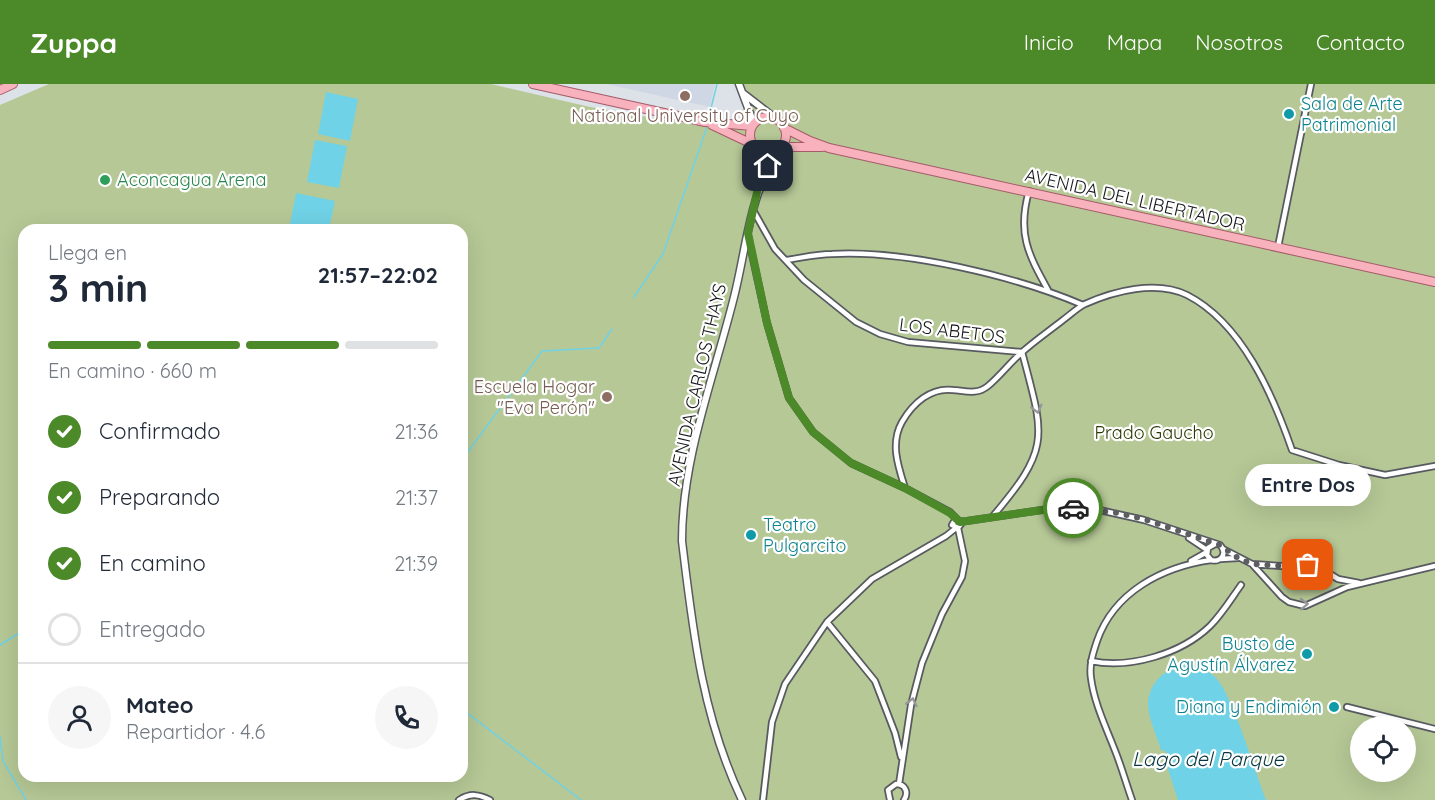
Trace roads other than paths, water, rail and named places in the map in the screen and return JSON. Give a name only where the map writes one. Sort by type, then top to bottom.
[{"type":"main road","points":[[0,90],[13,84]]},
{"type":"main road","points":[[533,84],[705,122],[753,125]]},
{"type":"main road","points":[[705,122],[767,153],[780,148],[786,134],[784,128],[775,118],[763,118],[753,125],[750,132],[754,145]]},
{"type":"main road","name":"AVENIDA DEL LIBERTADOR","points":[[784,128],[829,148],[1435,282]]},
{"type":"main road","name":"AVENIDA DEL LIBERTADOR","points":[[780,148],[829,148]]},
{"type":"street","points":[[739,84],[753,125]]},
{"type":"street","points":[[1278,247],[1311,84]]},
{"type":"street","points":[[743,94],[775,118]]},
{"type":"street","name":"AVENIDA CARLOS THAYS","points":[[742,800],[719,741],[700,676],[682,541],[682,523],[696,438],[734,298],[758,188],[758,162],[754,145]]},
{"type":"street","name":"AVENIDA CARLOS THAYS","points":[[758,188],[780,148]]},
{"type":"street","points":[[1029,191],[1023,212],[1025,239],[1048,290]]},
{"type":"street","name":"LOS ABETOS","points":[[753,210],[775,249],[804,280],[856,322],[880,334],[908,342],[1022,352]]},
{"type":"street","points":[[748,233],[767,323],[789,398],[813,432],[851,463],[905,488],[950,513],[957,525],[964,561],[962,577],[942,614],[922,663],[911,705],[899,784]]},
{"type":"street","points":[[786,260],[831,254],[886,255],[954,267],[1048,290],[1083,304]]},
{"type":"street","points":[[905,488],[896,455],[896,437],[912,408],[923,397],[936,391],[950,389],[979,392],[1022,352],[1083,304],[1127,290],[1157,288],[1185,294],[1204,306],[1227,328],[1266,386],[1292,450],[1339,465],[1385,475],[1435,466]]},
{"type":"street","points":[[992,517],[1024,477],[1038,446],[1039,418],[1022,352]]},
{"type":"street","points":[[763,800],[772,722],[785,684],[827,622],[872,579],[947,536],[957,525],[992,517],[1049,509],[1095,509],[1144,519],[1220,545],[1238,558],[1252,564],[1308,565],[1322,569],[1338,579],[1361,583]]},
{"type":"street","points":[[1184,534],[1207,551],[1211,560]]},
{"type":"street","points":[[1189,563],[1215,544]]},
{"type":"street","points":[[1221,559],[1223,549]]},
{"type":"street","points":[[1132,800],[1094,695],[1090,676],[1091,661],[1099,636],[1121,601],[1151,579],[1172,568],[1189,563],[1238,558]]},
{"type":"street","points":[[1252,564],[1289,602],[1305,606],[1313,604],[1328,594],[1361,583],[1435,566]]},
{"type":"street","points":[[1091,661],[1106,664],[1145,659],[1187,642],[1209,627],[1241,585]]},
{"type":"street","points":[[827,622],[875,681],[895,733],[902,759]]},
{"type":"street","points":[[1347,707],[1435,729]]},
{"type":"street","points":[[890,800],[888,790],[892,785],[899,784],[906,789],[907,795],[904,800]]},
{"type":"street","points":[[459,800],[473,794],[490,800]]},
{"type":"water","points":[[326,92],[358,99],[350,141],[318,134]]},
{"type":"water","points":[[315,140],[347,146],[339,188],[307,182]]},
{"type":"water","points":[[296,193],[335,201],[330,224],[290,224]]},
{"type":"water","name":"Lago del Parque","points":[[1183,665],[1207,672],[1214,676],[1221,685],[1235,715],[1266,800],[1178,800],[1164,757],[1167,752],[1161,750],[1148,704],[1151,690],[1159,678],[1164,673]]},
{"type":"waterway","points":[[709,116],[717,84]]},
{"type":"waterway","points":[[634,297],[663,254],[707,127]]},
{"type":"waterway","points":[[468,452],[542,351],[599,348],[612,329]]},
{"type":"waterway","points":[[0,645],[18,634]]},
{"type":"waterway","points":[[468,714],[581,800]]},
{"type":"waterway","points":[[0,736],[3,761],[26,800]]},
{"type":"place","name":"National University of Cuyo","points":[[685,96]]},
{"type":"place","name":"Sala de Arte Patrimonial","points":[[1289,114]]},
{"type":"place","name":"Aconcagua Arena","points":[[105,180]]},
{"type":"place","name":"Escuela Hogar \"Eva Perón\"","points":[[607,397]]},
{"type":"place","name":"Teatro Pulgarcito","points":[[751,535]]},
{"type":"place","name":"Entre Dos","points":[[1308,565]]},
{"type":"place","name":"Busto de Agustín Álvarez","points":[[1307,654]]},
{"type":"place","name":"Diana y Endimión","points":[[1334,707]]},
{"type":"park label","name":"Prado Gaucho","points":[[1154,433]]}]
